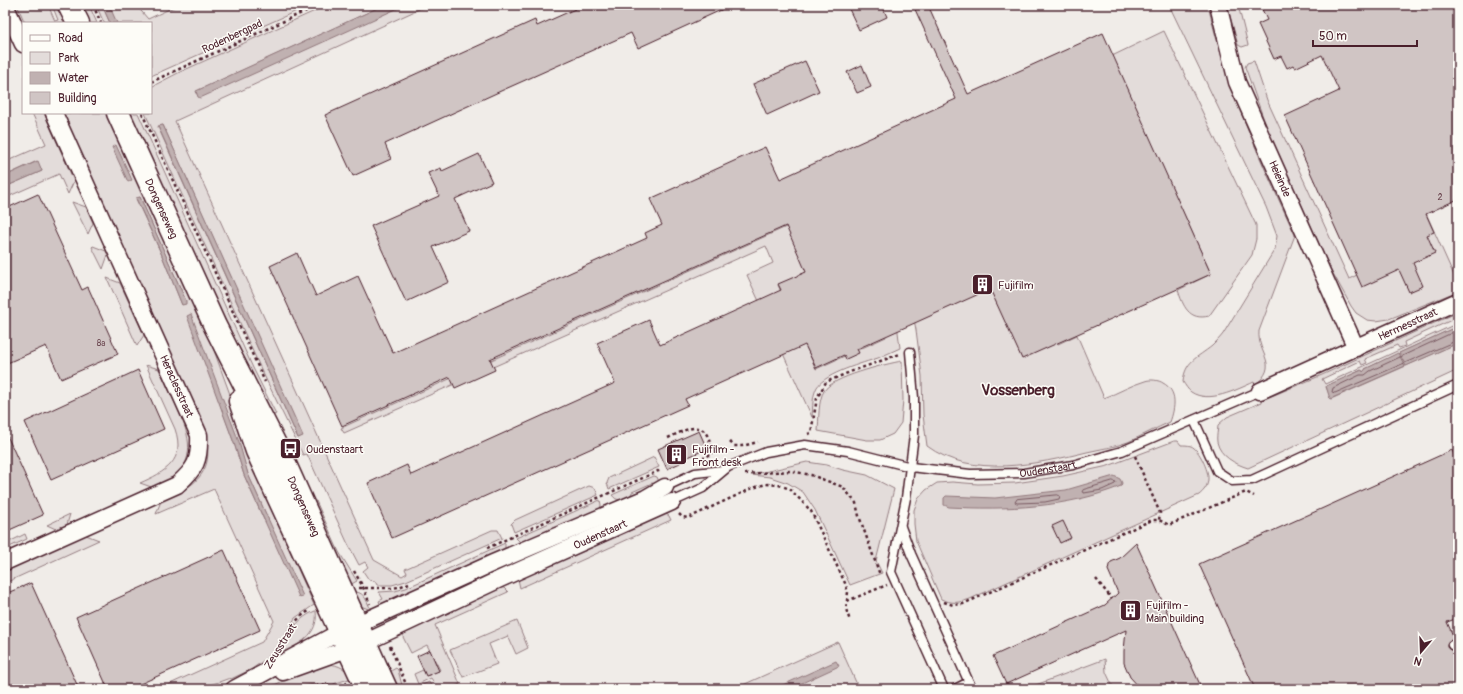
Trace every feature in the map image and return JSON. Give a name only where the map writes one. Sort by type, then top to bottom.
[{"type":"street","points":[[5,5],[22,42]]},
{"type":"street","points":[[69,5],[78,22]]},
{"type":"street","name":"Heieinde","points":[[1218,5],[1237,82],[1356,348]]},
{"type":"street","name":"Heraclesstraat","points":[[5,562],[177,485],[189,474],[196,464],[200,450],[199,435],[54,114]]},
{"type":"street","name":"Dongenseweg","points":[[118,114],[215,326],[257,451],[334,599],[352,637],[386,689]]},
{"type":"street","name":"Hermesstraat","points":[[1356,348],[1458,301]]},
{"type":"street","name":"Oudenstaart","points":[[1260,391],[1356,348]]},
{"type":"street","name":"Oudenstaart","points":[[352,637],[500,579],[669,495]]},
{"type":"street","name":"Dongenseweg","points":[[352,637],[366,689]]},
{"type":"street","name":"Zeusstraat","points":[[239,687],[352,637]]},
{"type":"lane","points":[[910,352],[914,398],[914,435],[911,467],[891,572],[944,689]]},
{"type":"lane","points":[[1194,420],[1217,471],[1232,481],[1252,480],[1458,385]]},
{"type":"lane","name":"Oudenstaart","points":[[669,495],[695,473],[723,470],[766,452],[805,446],[848,451],[911,467],[970,474],[1024,473],[1073,466],[1122,451],[1260,391]]},
{"type":"lane","name":"Oudenstaart","points":[[669,495],[703,488],[723,470]]},
{"type":"lane","points":[[900,526],[911,554],[971,686],[955,689]]},
{"type":"path","points":[[93,5],[101,22]]},
{"type":"path","name":"Rodenbergpad","points":[[152,82],[319,5]]},
{"type":"path","points":[[804,435],[812,433],[817,398],[826,382],[850,372],[910,352]]},
{"type":"path","points":[[668,438],[688,428],[697,427],[704,430],[711,443],[713,453],[692,464]]},
{"type":"path","points":[[730,442],[734,446],[742,446],[763,441]]},
{"type":"path","points":[[1135,456],[1160,513],[1159,520]]},
{"type":"path","points":[[486,548],[658,471],[678,514],[682,517],[688,518],[752,488],[766,484],[779,485],[790,489],[802,500],[805,506],[812,510],[846,583],[848,592],[846,609],[850,621]]},
{"type":"path","points":[[745,474],[791,471],[811,475],[843,487],[856,503],[859,516],[885,586],[847,601]]},
{"type":"path","points":[[939,599],[953,605],[962,604],[1152,520],[1159,520],[1169,524],[1246,492],[1254,496]]},
{"type":"path","points":[[1096,578],[1112,599]]},
{"type":"path","name":"Zeusstraat","points":[[278,650],[284,642],[295,620],[304,613],[364,587],[379,589],[400,587],[415,580]]},
{"type":"shaded area","points":[[5,5],[1458,5],[1458,689],[5,689]]},
{"type":"green space","points":[[17,5],[48,5],[55,21],[58,20],[52,5],[63,5],[72,22],[25,22]]},
{"type":"green space","points":[[81,5],[89,5],[97,22],[89,22]]},
{"type":"green space","points":[[96,5],[102,5],[110,22],[104,22]]},
{"type":"green space","points":[[103,5],[136,5],[148,19],[178,5],[310,5],[152,76],[152,22],[111,22]]},
{"type":"green space","points":[[328,5],[384,5],[197,91],[196,94],[405,5],[428,5],[175,121],[374,560],[402,576],[407,573],[405,569],[492,530],[498,530],[502,538],[406,581],[392,585],[377,585],[375,581],[369,580],[363,571],[368,567],[365,562],[359,565],[307,454],[303,455],[260,367],[145,114],[152,114],[152,86],[180,72]],"holes":[[[163,125],[302,436],[298,438],[158,127]]]},
{"type":"green space","points":[[1169,5],[1208,5],[1223,62],[1231,85],[1249,131],[1295,235],[1259,331],[1259,339],[1267,365],[1263,378],[1255,385],[1254,382],[1231,392],[1206,397],[1190,391],[1183,382],[1186,369],[1223,334],[1275,249],[1277,236],[1266,207]]},
{"type":"green space","points":[[1227,5],[1238,5],[1248,45],[1242,47],[1238,45]]},
{"type":"green space","points":[[1164,31],[1256,225],[1256,239],[1252,255],[1209,316],[1202,317],[1192,314],[1185,307],[1180,296],[1178,290],[1211,274],[1112,56]]},
{"type":"green space","points":[[1254,61],[1267,100],[1349,279],[1393,257],[1425,211],[1456,280],[1458,279],[1458,291],[1389,319],[1376,321],[1367,320],[1356,313],[1330,268],[1267,128],[1245,67],[1247,63]]},
{"type":"green space","points":[[32,114],[44,114],[74,181],[68,194],[59,174],[5,198],[5,187],[42,171],[37,161],[5,176],[5,162],[46,144]]},
{"type":"green space","points":[[60,114],[112,114],[205,326],[235,408],[256,475],[314,605],[295,618],[280,644],[267,658],[252,669],[231,679],[230,678],[196,689],[159,689],[262,642],[274,621],[214,489],[156,514],[161,501],[182,491],[198,479],[207,462],[208,451],[206,438]],"holes":[[[140,197],[186,301],[182,305],[161,253],[136,199]],[[202,354],[231,423],[248,474],[268,519],[264,520],[244,475]]]},
{"type":"green space","points":[[129,114],[138,114],[253,368],[276,414],[270,417],[266,415]]},
{"type":"green space","points":[[981,173],[1058,344],[1077,335],[1104,398],[1147,380],[1161,382],[1168,386],[1174,400],[1170,422],[1128,442],[1048,461],[1005,466],[984,466],[964,463],[944,456],[927,446],[923,415],[922,376],[911,303],[896,316],[900,348],[828,377],[817,387],[814,394],[812,417],[747,275],[773,263],[766,246],[344,433],[341,428],[786,227],[835,260],[778,285],[816,369],[886,337],[848,253]]},
{"type":"green space","points":[[72,202],[86,207],[93,223],[88,234]]},
{"type":"green space","points":[[93,246],[106,251],[108,255],[103,269],[92,247]]},
{"type":"green space","points":[[107,278],[120,283],[144,335],[137,346]]},
{"type":"green space","points":[[1458,312],[1458,317],[1404,342],[1405,346],[1399,348],[1397,345],[1365,359],[1367,363],[1362,365],[1360,361],[1322,379],[1325,384],[1458,323],[1458,326],[1365,369],[1366,370],[1362,372],[1361,370],[1326,387],[1331,399],[1458,343],[1458,370],[1248,468],[1229,459],[1221,451],[1217,440],[1218,425],[1227,417]]},
{"type":"green space","points":[[902,361],[903,400],[901,423],[893,434],[880,440],[867,440],[818,431],[819,410],[822,395],[829,386],[848,376]]},
{"type":"green space","points":[[146,365],[159,369],[184,424],[188,443],[186,461],[181,470],[173,478],[154,488],[140,483],[165,470],[171,464],[178,449],[178,440],[175,429]]},
{"type":"green space","points":[[1174,441],[1178,441],[1181,445],[1194,448],[1203,461],[1208,475],[1208,482],[1203,492],[1199,495],[970,599],[949,602],[941,599],[916,541],[914,510],[918,499],[926,490],[937,483],[1015,483],[1063,476],[1108,466]]},
{"type":"green space","points":[[654,457],[659,467],[609,489],[607,483],[609,478]]},
{"type":"green space","points":[[807,462],[827,465],[867,475],[894,489],[876,561],[882,573],[850,585],[815,510],[803,492],[788,483],[770,477],[751,475]]},
{"type":"green space","points":[[654,476],[657,477],[660,484],[657,485],[652,483],[632,492],[630,497],[622,500],[616,499],[612,495]]},
{"type":"green space","points":[[589,486],[595,488],[598,495],[514,532],[511,524],[515,520]]},
{"type":"green space","points":[[600,500],[600,510],[521,543],[516,538]]},
{"type":"green space","points":[[316,501],[339,552],[357,581],[344,588],[309,503]]},
{"type":"green space","points":[[665,513],[671,520],[520,588],[518,579],[570,554],[573,556],[655,519]]},
{"type":"green space","points":[[70,514],[66,528],[60,531],[47,525]]},
{"type":"green space","points":[[25,534],[27,539],[5,549],[5,544]]},
{"type":"green space","points":[[86,535],[99,540],[5,583],[5,571]]},
{"type":"green space","points":[[505,543],[505,551],[382,609],[379,601],[383,599],[379,592],[395,591],[406,588]]},
{"type":"green space","points":[[499,587],[504,588],[508,592],[435,625],[460,684],[450,689],[414,689],[429,682],[432,688],[436,686],[431,678],[418,684],[414,674],[423,670],[427,676],[440,670],[427,645],[411,653],[403,637],[404,630]]},
{"type":"green space","points":[[356,592],[364,596],[371,610],[358,605],[354,593]]},
{"type":"green space","points":[[315,611],[316,619],[311,633],[301,643],[280,653],[279,652],[297,624],[307,615]]},
{"type":"green space","points":[[517,621],[528,648],[516,654],[508,636],[489,644],[497,664],[463,677],[450,650]]},
{"type":"green space","points":[[838,642],[859,689],[734,689]]},
{"type":"green space","points":[[1105,659],[1106,672],[1114,689],[1025,689]]},
{"type":"green space","points":[[328,664],[336,665],[342,668],[348,672],[352,678],[333,684],[309,685],[290,689],[265,689],[315,667]]},
{"type":"green space","points":[[396,668],[398,670],[403,689],[397,689],[389,672]]},
{"type":"water","points":[[102,5],[109,5],[117,22],[110,22]]},
{"type":"water","points":[[384,5],[405,5],[200,98],[198,97],[196,91]]},
{"type":"water","points":[[163,125],[303,436],[298,438],[158,126]]},
{"type":"water","points":[[116,145],[132,180],[128,182],[112,147]]},
{"type":"water","points":[[38,161],[42,171],[5,187],[5,176]]},
{"type":"water","points":[[140,197],[186,304],[182,305],[161,253],[136,198]]},
{"type":"water","points":[[191,314],[239,442],[248,474],[303,596],[299,597],[244,475],[234,443],[187,316]]},
{"type":"water","points":[[1458,326],[1458,343],[1406,366],[1399,353]]},
{"type":"water","points":[[1398,353],[1405,366],[1330,399],[1326,386],[1362,370],[1363,372],[1365,369]]},
{"type":"water","points":[[1114,476],[1120,479],[1122,483],[1121,486],[1080,499],[1058,503],[1036,506],[993,508],[949,507],[944,505],[944,498],[946,496],[995,498],[1066,490]]},
{"type":"water","points":[[836,661],[839,666],[789,689],[774,689]]},
{"type":"building","points":[[584,5],[732,5],[638,48],[631,33],[503,90],[385,144],[391,159],[353,176],[325,115],[535,20],[537,26]]},
{"type":"building","points":[[859,5],[882,5],[887,17],[859,30],[849,9]]},
{"type":"building","name":"Fujifilm","points":[[913,5],[928,5],[968,94],[1103,33],[1211,274],[1022,359],[990,289],[857,349],[859,353],[846,359],[844,355],[816,368],[805,345],[685,399],[688,405],[392,538],[368,483],[407,465],[411,475],[615,383],[597,343],[649,320],[660,345],[781,290],[778,284],[806,272],[786,226],[490,359],[495,370],[455,388],[450,377],[342,426],[270,266],[297,253],[316,296],[358,276],[393,353],[647,238],[645,233],[662,225],[650,199],[765,147],[780,179],[956,99]]},
{"type":"building","points":[[1260,5],[1458,5],[1458,199],[1426,214],[1434,232],[1427,235],[1435,253],[1413,263],[1423,286],[1409,292],[1399,270],[1362,287],[1285,116],[1339,91],[1322,55],[1295,68],[1293,65],[1287,68],[1281,56],[1274,59],[1258,24],[1267,20]]},
{"type":"building","points":[[805,61],[819,91],[767,115],[753,84]]},
{"type":"building","points":[[862,65],[871,87],[857,93],[847,72]]},
{"type":"building","points":[[479,154],[492,182],[455,199],[469,231],[433,247],[449,282],[406,302],[371,226],[439,196],[428,173],[441,168],[442,171]]},
{"type":"building","points":[[38,194],[82,290],[88,287],[118,354],[61,379],[46,346],[5,364],[5,209]]},
{"type":"building","points":[[138,370],[164,429],[51,480],[25,422]]},
{"type":"building","points":[[5,431],[43,515],[5,532]]},
{"type":"building","name":"Fujifilm - Front desk","points":[[699,431],[707,449],[681,460],[680,463],[667,469],[658,449]]},
{"type":"building","points":[[1452,450],[1458,464],[1458,618],[1447,622],[1454,638],[1448,642],[1447,645],[1451,650],[1458,648],[1458,689],[1255,689],[1199,564]]},
{"type":"building","points":[[1063,521],[1071,538],[1060,543],[1052,526]]},
{"type":"building","name":"Fujifilm - Main building","points":[[1136,543],[1202,689],[1141,689],[1130,677],[1124,663],[1126,630],[1006,684],[993,656],[1105,605],[1118,593],[1108,570],[1109,565],[1111,562],[1120,558]]},
{"type":"building","points":[[224,550],[260,630],[129,689],[108,689],[76,617]]},
{"type":"building","points":[[31,583],[79,689],[5,689],[5,594]]},
{"type":"building","points":[[430,650],[439,671],[426,676],[417,656]]},
{"type":"place","name":"Fujifilm","points":[[982,285]]},
{"type":"place","name":"Oudenstaart","points":[[290,449]]},
{"type":"place","name":"Fujifilm - Front desk","points":[[677,455]]},
{"type":"place","name":"Fujifilm - Main building","points":[[1130,611]]},
{"type":"district","name":"Vossenberg","points":[[1018,390]]}]
